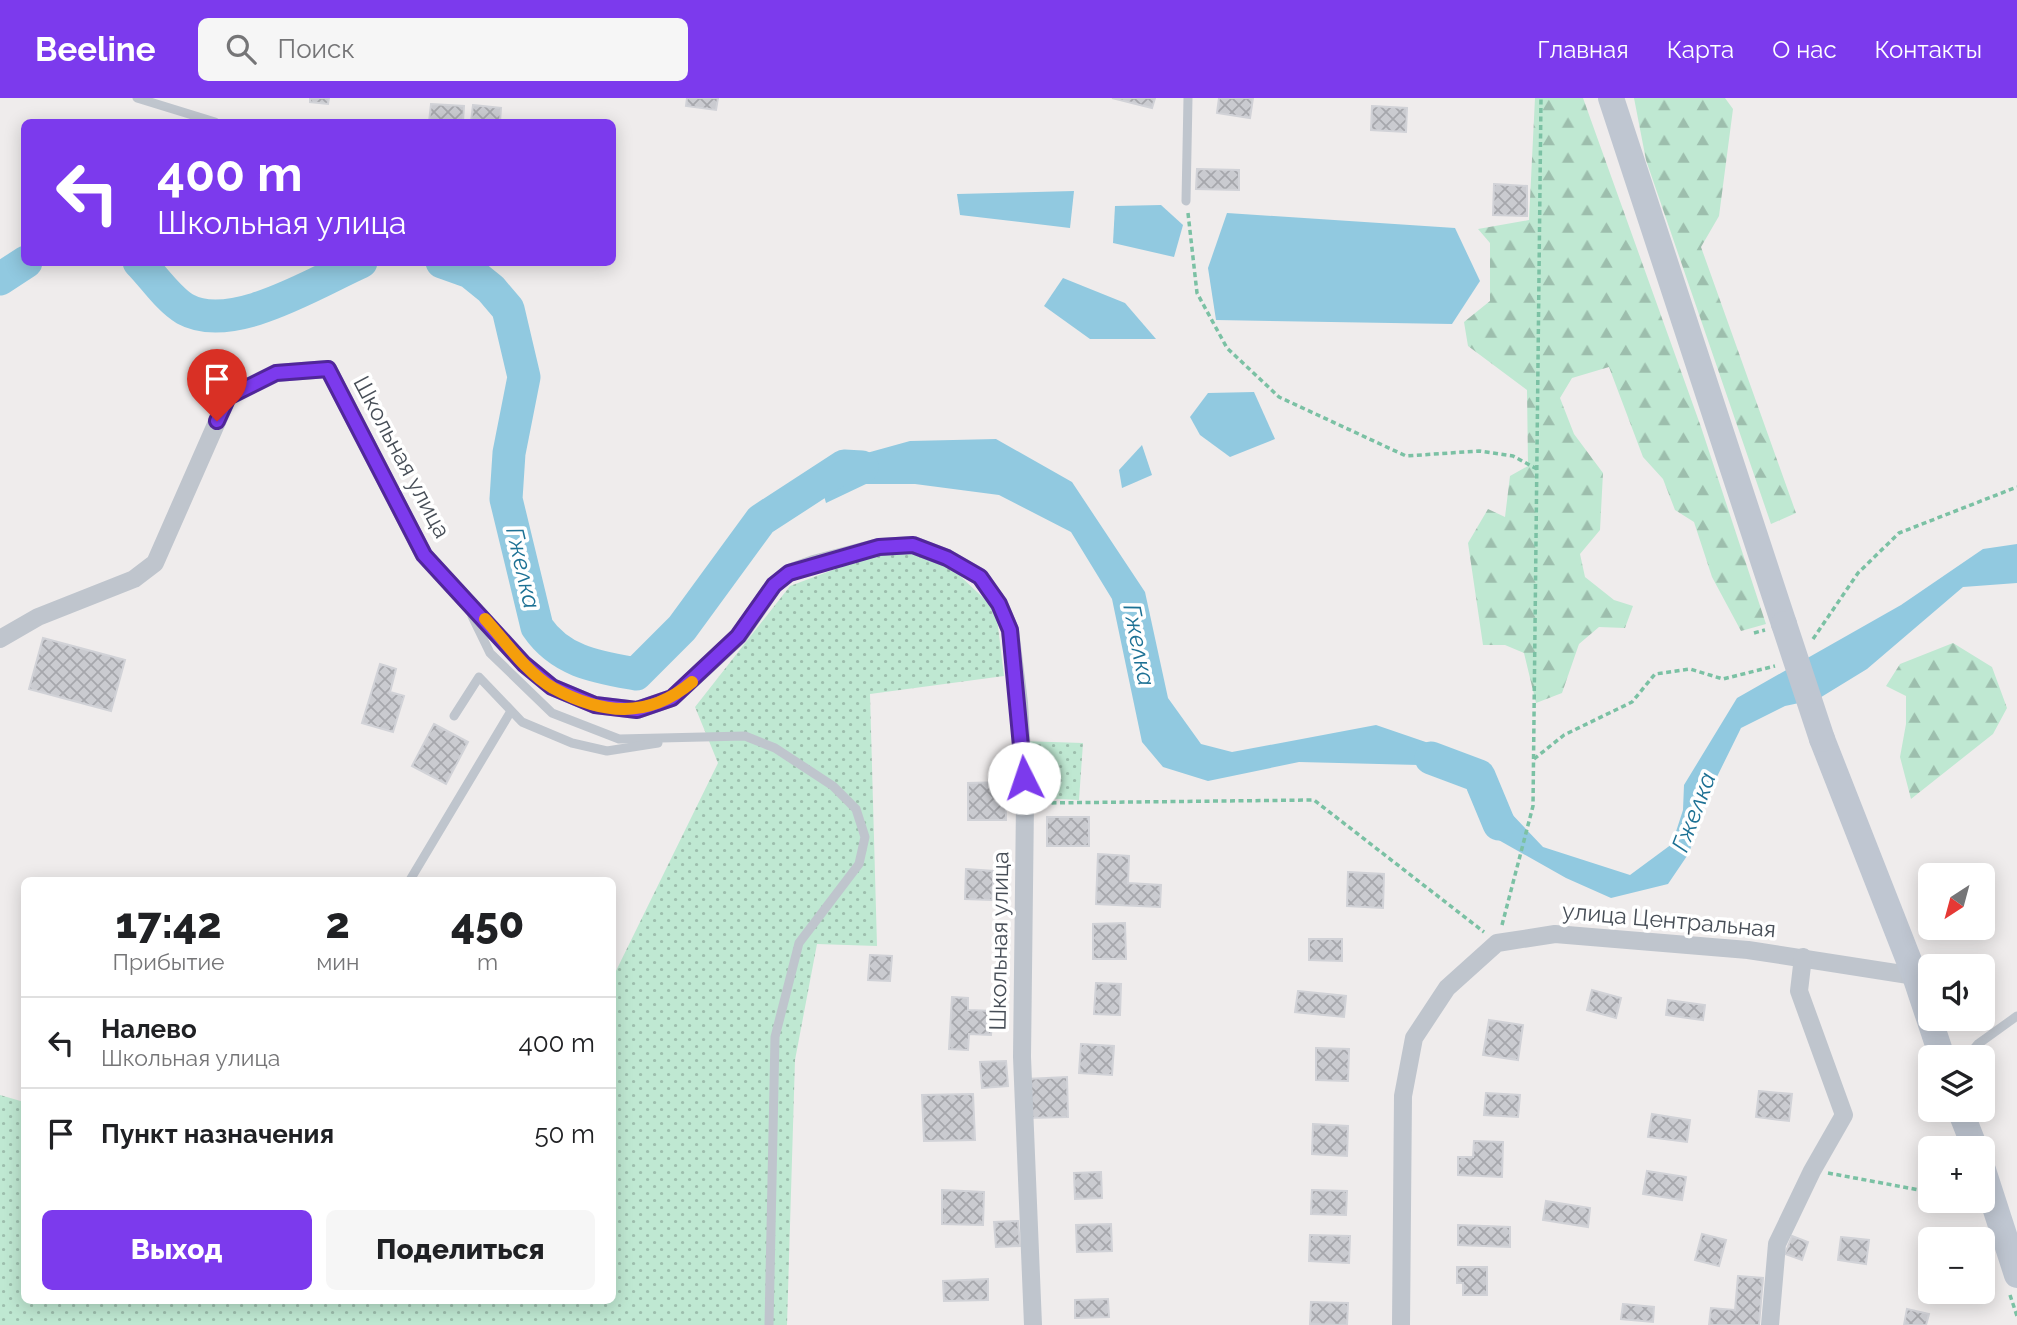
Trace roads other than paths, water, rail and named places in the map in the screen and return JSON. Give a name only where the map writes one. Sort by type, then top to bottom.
[{"type":"main road","points":[[1611,98],[1822,739],[1915,976],[1938,1045]]},
{"type":"main road","points":[[1995,1207],[2017,1275]]},
{"type":"street","name":"Школьная улица","points":[[0,639],[38,617],[134,579],[155,563],[228,397],[276,373],[328,369],[424,555],[461,592],[524,664],[552,687],[595,705],[637,710],[672,698],[738,636],[774,585],[789,573],[879,547],[913,545],[947,558],[980,577],[999,604],[1010,630],[1019,703],[1026,803],[1022,1057],[1033,1325]]},
{"type":"street","name":"улица Центральная","points":[[1401,1325],[1403,1096],[1414,1038],[1447,988],[1497,943],[1555,934],[1803,957],[1915,976]]},
{"type":"street","points":[[1770,1325],[1777,1244],[1812,1171],[1844,1115],[1799,991],[1803,957]]},
{"type":"lane","points":[[137,98],[205,119]]},
{"type":"lane","points":[[1186,201],[1188,98]]},
{"type":"lane","points":[[461,592],[490,653],[552,713],[619,739],[745,736],[775,748],[833,786],[856,809],[865,837],[859,864],[799,943],[775,1037],[769,1325]]},
{"type":"lane","points":[[454,716],[479,677],[522,723],[572,743],[607,751],[691,737]]},
{"type":"lane","points":[[412,877],[511,711]]},
{"type":"lane","points":[[1977,1045],[2017,1016]]},
{"type":"water","points":[[1074,191],[1070,228],[960,215],[957,194]]},
{"type":"water","points":[[1161,205],[1183,225],[1174,257],[1113,243],[1115,206]]},
{"type":"water","points":[[1227,213],[1455,228],[1480,281],[1452,324],[1216,320],[1208,268]]},
{"type":"water","points":[[1063,278],[1125,303],[1156,339],[1090,339],[1044,306]]},
{"type":"water","points":[[1254,392],[1275,439],[1230,457],[1200,435],[1190,417],[1208,393]]},
{"type":"water","points":[[996,439],[1072,482],[1145,592],[1168,698],[1201,744],[1232,752],[1376,725],[1452,751],[1543,847],[1630,875],[1672,844],[1683,810],[1684,785],[1737,698],[1901,605],[1983,549],[2017,544],[2017,583],[1963,587],[1867,669],[1818,699],[1785,706],[1741,728],[1708,795],[1689,853],[1668,884],[1611,898],[1566,878],[1495,838],[1483,789],[1419,765],[1299,762],[1208,781],[1163,767],[1142,742],[1112,599],[1071,532],[999,495],[915,484],[866,484],[826,503],[816,467],[910,441]]},
{"type":"water","points":[[1142,445],[1152,475],[1122,488],[1119,470]]},
{"type":"waterway","name":"Гжелка","points":[[0,279],[21,265]]},
{"type":"waterway","name":"Гжелка","points":[[143,266],[179,305],[204,315],[226,315],[274,303],[353,266]]},
{"type":"waterway","name":"Гжелка","points":[[453,266],[470,272],[491,289],[508,309],[524,377],[509,453],[506,499],[537,627],[557,648],[581,661],[636,674],[682,628],[761,520],[844,466],[862,467]]},
{"type":"waterway","name":"Гжелка","points":[[1431,758],[1479,776],[1499,824]]}]
